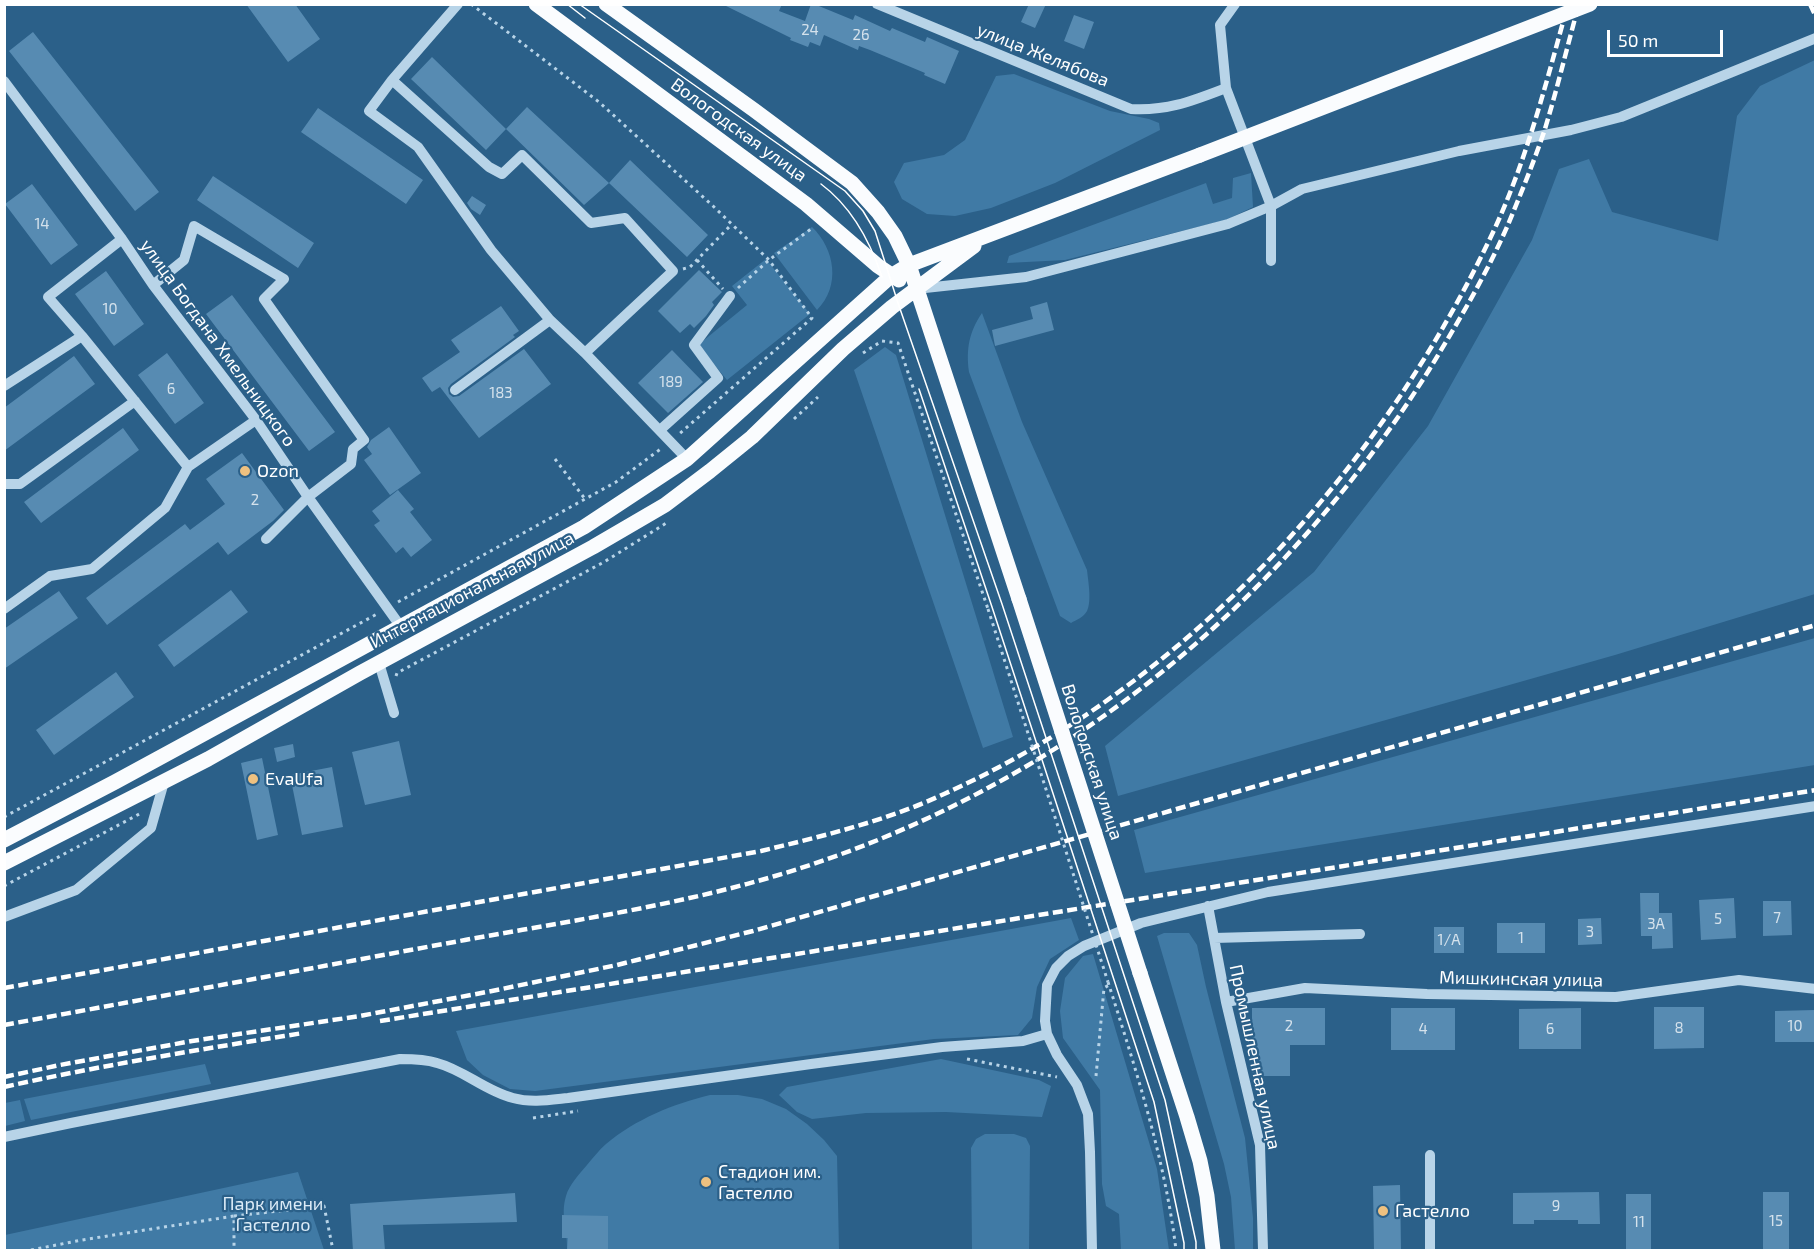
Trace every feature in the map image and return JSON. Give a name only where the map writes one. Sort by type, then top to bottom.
[{"type":"main road","name":"Вологодская улица","points":[[536,4],[806,204],[891,276],[916,289]]},
{"type":"main road","name":"Вологодская улица","points":[[606,4],[852,183],[878,212],[895,236],[909,265],[1187,1117],[1200,1161],[1207,1196],[1213,1251]]},
{"type":"main road","points":[[988,236],[1590,4]]},
{"type":"main road","name":"Интернациональная улица","points":[[4,840],[584,528],[687,459],[891,276],[909,265],[988,236]]},
{"type":"main road","name":"Интернациональная улица","points":[[4,863],[164,782],[593,547],[665,504],[752,437],[843,349],[892,307],[988,236]]},
{"type":"street","points":[[458,4],[392,80],[369,111],[418,147],[491,250],[550,320],[687,459]]},
{"type":"street","name":"улица Желябова","points":[[877,4],[1131,109],[1151,110],[1187,103],[1226,88]]},
{"type":"street","points":[[1235,4],[1220,25],[1226,88],[1271,206],[1271,261]]},
{"type":"street","points":[[916,289],[1026,277],[1228,224],[1271,206],[1302,189],[1459,151],[1571,130],[1621,117],[1815,38]]},
{"type":"street","points":[[392,80],[489,167],[502,174],[522,155],[591,224],[625,218],[673,271],[585,353]]},
{"type":"street","name":"улица Богдана Хмельницкого","points":[[4,81],[122,239],[153,285],[256,420],[401,627]]},
{"type":"street","points":[[153,285],[184,260],[194,226],[284,279],[264,298],[364,440],[353,449],[351,464],[308,497],[266,539]]},
{"type":"street","points":[[122,239],[48,297],[188,467]]},
{"type":"street","points":[[660,430],[718,378],[694,345],[730,296]]},
{"type":"street","points":[[455,390],[550,320]]},
{"type":"street","points":[[4,386],[82,336]]},
{"type":"street","points":[[4,484],[20,484],[135,401]]},
{"type":"street","points":[[4,609],[50,576],[92,569],[165,508],[188,467],[256,420]]},
{"type":"street","points":[[379,663],[394,713]]},
{"type":"street","points":[[4,917],[76,890],[151,828],[164,782]]},
{"type":"street","points":[[1092,1251],[1088,1114],[1077,1085],[1057,1055],[1047,1034],[1044,1021],[1047,985],[1056,968],[1068,956],[1084,946],[1141,923],[1268,892],[1815,806]]},
{"type":"street","name":"Промышленная улица","points":[[1208,906],[1226,1002],[1260,1145],[1263,1251]]},
{"type":"street","points":[[1214,938],[1360,934]]},
{"type":"street","name":"Мишкинская улица","points":[[1226,1002],[1305,988],[1427,994],[1616,998],[1739,980],[1815,989]]},
{"type":"street","points":[[4,1137],[400,1059],[421,1059],[439,1063],[488,1089],[512,1098],[532,1101],[942,1047],[1012,1042],[1047,1034]]},
{"type":"street","points":[[1430,1155],[1430,1251]]},
{"type":"path","points":[[4,818],[616,482],[671,441],[812,318],[769,260],[732,224],[599,102],[471,4]]},
{"type":"path","points":[[673,271],[690,267],[732,224]]},
{"type":"path","points":[[697,260],[730,296],[769,260],[811,229]]},
{"type":"path","points":[[863,354],[882,341],[898,343],[988,609],[1109,984],[1159,1156],[1176,1251]]},
{"type":"path","points":[[555,459],[585,499]]},
{"type":"path","points":[[1096,1076],[1104,988],[1109,984]]},
{"type":"path","points":[[963,1058],[1066,1079]]},
{"type":"path","points":[[533,1119],[579,1111]]},
{"type":"path","points":[[31,1251],[82,1240],[234,1216],[324,1206],[333,1251]]},
{"type":"path","points":[[234,1216],[234,1251]]},
{"type":"green space","points":[[1815,60],[1815,594],[1615,655],[1118,796],[1105,746],[1314,572],[1428,426],[1532,240],[1559,169],[1589,159],[1612,212],[1718,241],[1737,116],[1760,86]]},
{"type":"green space","points":[[1014,74],[1110,111],[1149,119],[1159,123],[1160,130],[1055,183],[991,208],[955,216],[927,214],[902,199],[894,182],[904,163],[944,155],[965,140],[996,76]]},
{"type":"green space","points":[[1251,173],[1253,207],[1226,220],[1065,260],[1007,263],[1009,256],[1206,183],[1213,204],[1232,198],[1233,178]]},
{"type":"green space","points":[[812,227],[826,246],[832,268],[830,290],[817,310],[774,253]]},
{"type":"green space","points":[[766,259],[810,314],[727,380],[698,345],[747,305],[732,286]]},
{"type":"green space","points":[[982,313],[1022,422],[1087,570],[1089,602],[1087,611],[1071,623],[1060,616],[969,372],[970,341],[974,327]]},
{"type":"green space","points":[[885,347],[896,355],[1013,737],[983,748],[854,370]]},
{"type":"green space","points":[[1815,638],[1815,765],[1145,873],[1134,830]]},
{"type":"green space","points":[[1071,918],[1079,940],[1050,959],[1037,987],[1032,1018],[1018,1035],[934,1039],[535,1091],[510,1089],[483,1075],[467,1060],[456,1031]]},
{"type":"green space","points":[[1164,933],[1189,933],[1197,945],[1245,1138],[1253,1218],[1253,1250],[1235,1250],[1231,1197],[1224,1164],[1157,936]]},
{"type":"green space","points":[[1093,954],[1157,1169],[1169,1250],[1121,1250],[1119,1214],[1106,1206],[1102,1184],[1100,1090],[1063,1038],[1060,1011],[1065,978],[1083,956]]},
{"type":"green space","points":[[941,1059],[1039,1080],[1051,1086],[1042,1117],[946,1112],[866,1113],[812,1119],[797,1112],[779,1095],[787,1087]]},
{"type":"green space","points":[[205,1064],[211,1084],[31,1120],[24,1099]]},
{"type":"green space","name":"Стадион им. Гастелло","points":[[710,1095],[738,1095],[762,1099],[786,1109],[824,1140],[837,1156],[839,1250],[567,1250],[564,1217],[566,1196],[575,1179],[598,1151],[642,1120],[682,1103]]},
{"type":"green space","points":[[20,1100],[25,1121],[5,1126],[5,1103]]},
{"type":"green space","points":[[985,1134],[1014,1134],[1026,1138],[1030,1146],[1029,1250],[972,1250],[971,1148],[976,1139]]},
{"type":"green space","name":"Парк имени Гастелло","points":[[298,1172],[324,1250],[5,1250],[5,1235]]},
{"type":"building","points":[[246,4],[295,4],[320,39],[288,62]]},
{"type":"building","points":[[722,4],[782,4],[779,11],[805,21],[811,4],[814,4],[853,20],[855,15],[890,31],[892,28],[925,42],[927,37],[959,51],[945,84],[870,50],[859,46],[858,50],[824,35],[820,46],[810,42],[808,47]]},
{"type":"building","points":[[1029,4],[1046,4],[1035,28],[1021,22]]},
{"type":"building","points":[[1074,15],[1094,22],[1084,49],[1064,41]]},
{"type":"building","points":[[33,32],[159,192],[135,211],[9,51]]},
{"type":"building","points":[[432,57],[506,129],[486,150],[411,79]]},
{"type":"building","points":[[527,107],[609,183],[584,205],[506,129]]},
{"type":"building","points":[[318,108],[423,180],[406,204],[301,132]]},
{"type":"building","points":[[630,160],[708,235],[687,257],[609,183]]},
{"type":"building","points":[[213,176],[314,243],[298,268],[197,200]]},
{"type":"building","points":[[32,184],[78,245],[51,265],[5,204]]},
{"type":"building","points":[[472,196],[486,205],[480,215],[467,203]]},
{"type":"building","points":[[699,270],[722,292],[712,302],[714,305],[706,316],[694,328],[690,324],[680,333],[658,311]]},
{"type":"building","points":[[106,271],[144,324],[114,346],[75,294]]},
{"type":"building","points":[[232,295],[335,432],[309,451],[206,314]]},
{"type":"building","points":[[1047,302],[1054,330],[995,346],[992,330],[1033,319],[1030,307]]},
{"type":"building","points":[[501,306],[519,331],[513,335],[515,337],[451,384],[448,388],[449,394],[453,397],[459,396],[524,349],[551,384],[479,438],[440,387],[432,392],[422,378],[460,352],[451,340]]},
{"type":"building","points":[[672,350],[703,382],[668,413],[638,383]]},
{"type":"building","points":[[167,353],[204,403],[175,424],[138,375]]},
{"type":"building","points":[[74,356],[95,384],[4,451],[4,408]]},
{"type":"building","points":[[389,427],[421,473],[390,495],[364,460],[372,454],[367,447],[371,440]]},
{"type":"building","points":[[123,428],[139,450],[41,523],[24,502]]},
{"type":"building","points":[[242,453],[284,510],[228,555],[218,542],[107,625],[86,598],[185,524],[190,530],[225,504],[206,479]]},
{"type":"building","points":[[398,490],[414,509],[410,512],[432,540],[411,557],[403,547],[396,553],[374,525],[380,521],[372,511]]},
{"type":"building","points":[[231,590],[248,612],[174,667],[158,645]]},
{"type":"building","points":[[59,591],[78,618],[4,669],[4,629]]},
{"type":"building","points":[[116,672],[134,697],[54,755],[36,730]]},
{"type":"building","points":[[399,741],[411,795],[365,805],[352,752]]},
{"type":"building","points":[[293,744],[295,757],[277,762],[274,748]]},
{"type":"building","points":[[262,758],[278,835],[257,840],[241,763]]},
{"type":"building","points":[[332,767],[343,827],[302,835],[290,775]]},
{"type":"building","points":[[1640,893],[1659,893],[1659,913],[1672,913],[1673,948],[1652,949],[1652,936],[1641,936]]},
{"type":"building","points":[[1734,898],[1736,938],[1701,940],[1699,900]]},
{"type":"building","points":[[1763,901],[1791,901],[1792,935],[1763,936]]},
{"type":"building","points":[[1601,918],[1602,944],[1578,945],[1578,919]]},
{"type":"building","points":[[1497,923],[1545,923],[1545,953],[1497,953]]},
{"type":"building","points":[[1434,927],[1464,927],[1464,953],[1434,953]]},
{"type":"building","points":[[1654,1007],[1704,1007],[1704,1048],[1654,1049]]},
{"type":"building","points":[[1252,1008],[1325,1008],[1325,1045],[1290,1045],[1290,1076],[1252,1076]]},
{"type":"building","points":[[1391,1008],[1455,1008],[1455,1050],[1391,1050]]},
{"type":"building","points":[[1581,1008],[1581,1049],[1519,1049],[1519,1009]]},
{"type":"building","points":[[1815,1010],[1815,1042],[1775,1042],[1775,1011]]},
{"type":"building","points":[[1400,1185],[1401,1251],[1374,1251],[1373,1186]]},
{"type":"building","points":[[1599,1192],[1600,1224],[1578,1224],[1578,1220],[1534,1220],[1534,1224],[1513,1224],[1513,1193]]},
{"type":"building","points":[[1763,1192],[1789,1192],[1789,1251],[1763,1251]]},
{"type":"building","points":[[515,1193],[517,1222],[383,1225],[385,1251],[353,1251],[350,1204]]},
{"type":"building","points":[[1626,1194],[1651,1194],[1651,1251],[1626,1251]]},
{"type":"building","points":[[562,1215],[608,1216],[608,1251],[567,1251],[568,1238],[562,1238]]},
{"type":"tram line","points":[[567,4],[585,18]]},
{"type":"tram line","points":[[579,4],[845,191],[863,211],[875,231],[1002,604],[1165,1100],[1196,1250]]},
{"type":"tram line","points":[[821,184],[842,203],[859,226],[882,277]]},
{"type":"tram line","points":[[919,389],[1154,1102],[1184,1250]]},
{"type":"railway","points":[[4,988],[761,851],[877,820],[922,804],[1033,748],[1117,693],[1196,630],[1269,560],[1336,484],[1396,402],[1449,317],[1507,201],[1536,118],[1568,4]]},
{"type":"railway","points":[[4,1025],[621,912],[737,887],[876,841],[972,797],[1063,744],[1148,683],[1228,615],[1302,539],[1369,458],[1429,370],[1470,300],[1507,227],[1544,132],[1579,4]]},
{"type":"railway","points":[[1810,4],[1816,17]]},
{"type":"railway","points":[[4,1077],[192,1041],[360,1016],[617,965],[753,931],[1816,625]]},
{"type":"railway","points":[[380,1021],[1816,790]]},
{"type":"railway","points":[[4,1087],[116,1064],[303,1033]]},
{"type":"place","name":"Ozon","points":[[245,471]]},
{"type":"place","name":"EvaUfa","points":[[253,779]]},
{"type":"place","name":"Стадион им. Гастелло","points":[[706,1182]]},
{"type":"place","name":"Гастелло","points":[[1383,1211]]}]
